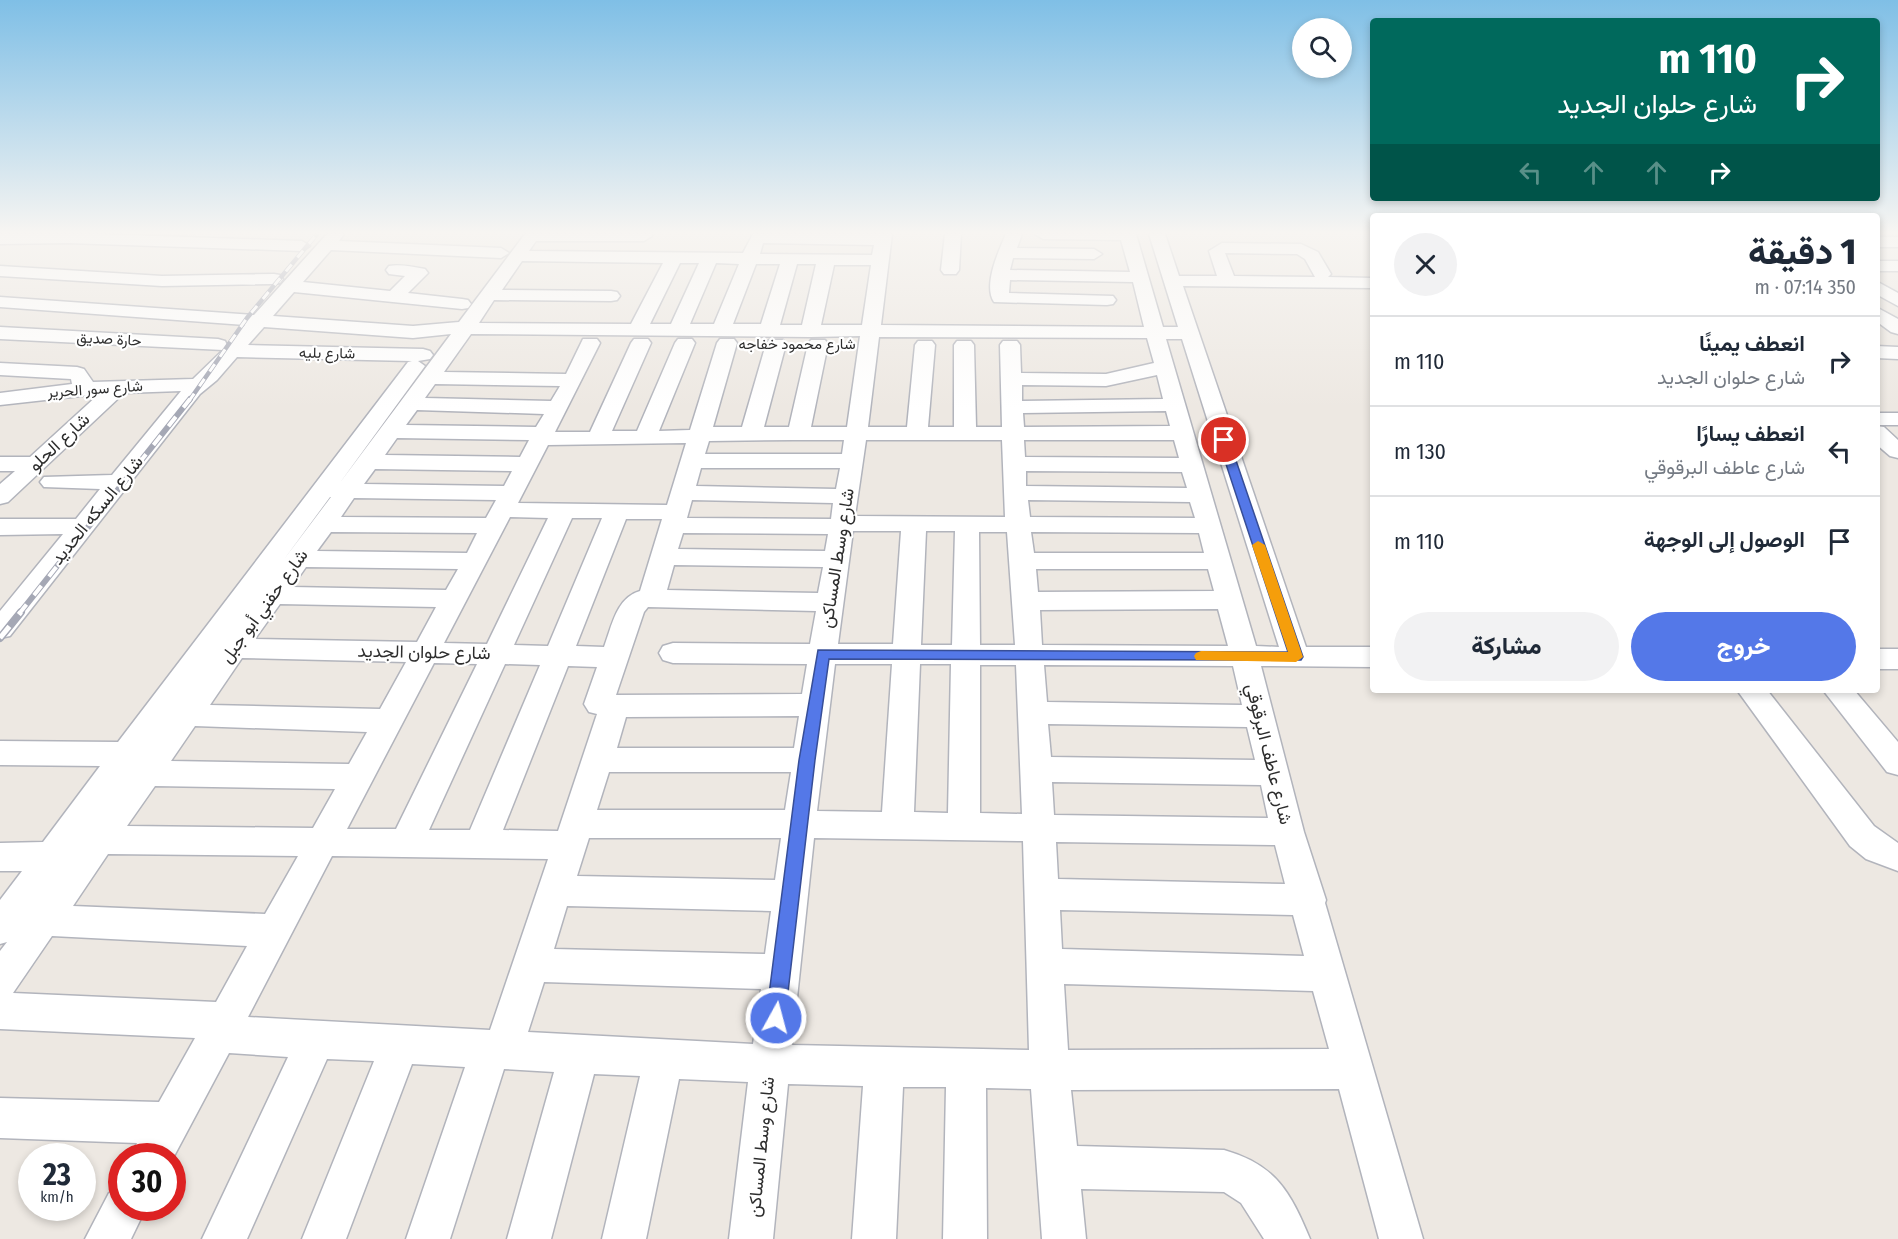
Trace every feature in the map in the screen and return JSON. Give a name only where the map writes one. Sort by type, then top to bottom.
[{"type":"street","name":"شارع السكه الحديد","points":[[0,629],[120,482],[192,388],[210,376],[225,348],[230,319],[269,292]]},
{"type":"street","name":"شارع السكه الحديد","points":[[225,348],[258,322],[277,292]]},
{"type":"street","points":[[353,292],[394,297],[441,338]]},
{"type":"street","points":[[394,297],[399,292]]},
{"type":"street","name":"شارع حفني أبو جبل","points":[[0,981],[99,840],[143,761],[441,338],[483,292]]},
{"type":"street","name":"شارع حفني أبو جبل","points":[[0,928],[52,856],[187,715],[324,524],[334,491],[368,462],[410,404],[441,338],[483,292]]},
{"type":"street","points":[[0,1118],[161,1140],[324,844],[573,380],[614,292]]},
{"type":"street","points":[[597,438],[659,292]]},
{"type":"street","points":[[645,438],[698,292]]},
{"type":"street","points":[[651,598],[693,460],[724,337],[738,292]]},
{"type":"street","points":[[751,434],[783,292]]},
{"type":"street","points":[[798,435],[821,292]]},
{"type":"street","name":"شارع وسط المساكن","points":[[752,1239],[770,1064],[807,760],[876,292]]},
{"type":"street","points":[[1000,292],[1006,338],[1018,524],[1026,601],[1049,1070],[1064,1239]]},
{"type":"street","points":[[1000,298],[1108,307],[1105,292]]},
{"type":"street","name":"شارع عاطف البرقوقي","points":[[1143,292],[1245,657],[1288,832],[1309,900],[1401,1239]]},
{"type":"street","points":[[1176,292],[1296,657]]},
{"type":"street","points":[[1885,292],[1898,301]]},
{"type":"street","points":[[0,302],[441,338],[573,380]]},
{"type":"street","points":[[1880,310],[1898,308]]},
{"type":"street","points":[[1880,313],[1898,328]]},
{"type":"street","points":[[188,343],[230,319]]},
{"type":"street","name":"حارة صديق","points":[[0,333],[188,343],[225,348]]},
{"type":"street","points":[[1013,435],[1159,348],[1189,333]]},
{"type":"street","name":"شارع محمود خفاجه","points":[[441,338],[592,336],[1006,338],[1159,348]]},
{"type":"street","name":"شارع بليه","points":[[225,348],[441,338]]},
{"type":"street","name":"شارع محمود خفاجه","points":[[869,338],[925,345],[964,345],[1006,338]]},
{"type":"street","points":[[917,434],[925,345]]},
{"type":"street","points":[[964,345],[965,434]]},
{"type":"street","points":[[1880,352],[1898,353]]},
{"type":"street","points":[[0,369],[77,373],[82,379],[83,388]]},
{"type":"street","name":"شارع سور الحرير","points":[[0,399],[83,388],[119,386],[192,388]]},
{"type":"street","name":"شارع الحلو","points":[[0,497],[119,386]]},
{"type":"street","points":[[410,404],[542,436]]},
{"type":"street","points":[[1013,435],[1174,405]]},
{"type":"street","points":[[1885,422],[1898,451]]},
{"type":"street","points":[[390,431],[597,438],[798,435],[854,447]]},
{"type":"street","points":[[693,460],[854,447],[917,434],[1182,433]]},
{"type":"street","points":[[1013,435],[1191,465]]},
{"type":"street","points":[[1013,435],[1198,495]]},
{"type":"street","points":[[368,462],[542,436]]},
{"type":"street","points":[[0,464],[36,464]]},
{"type":"street","points":[[52,482],[120,482]]},
{"type":"street","points":[[334,491],[503,510]]},
{"type":"street","points":[[324,524],[503,510],[677,510],[844,515],[914,523],[1208,526]]},
{"type":"street","points":[[405,844],[564,510]]},
{"type":"street","points":[[677,510],[844,515]]},
{"type":"street","points":[[481,844],[617,511]]},
{"type":"street","points":[[897,827],[914,523]]},
{"type":"street","points":[[964,827],[968,524]]},
{"type":"street","points":[[0,527],[85,525]]},
{"type":"street","points":[[663,557],[837,559]]},
{"type":"street","points":[[298,559],[475,561]]},
{"type":"street","points":[[1021,561],[1218,561]]},
{"type":"street","points":[[272,595],[454,599]]},
{"type":"street","points":[[815,705],[602,706],[599,701],[632,608],[640,600],[651,598],[831,602]]},
{"type":"street","points":[[1026,601],[1229,600]]},
{"type":"street","name":"شارع حلوان الجديد","points":[[234,648],[614,657]]},
{"type":"street","points":[[673,653],[1370,657]]},
{"type":"street","points":[[1880,659],[1898,659]]},
{"type":"street","points":[[1753,693],[1862,836],[1877,849],[1898,857]]},
{"type":"street","points":[[1840,693],[1898,763]]},
{"type":"street","points":[[428,1239],[530,965],[615,706]]},
{"type":"street","points":[[1032,713],[1259,716]]},
{"type":"street","points":[[187,715],[388,721]]},
{"type":"street","points":[[0,753],[359,777]]},
{"type":"street","points":[[599,760],[807,760]]},
{"type":"street","points":[[1036,770],[1274,773]]},
{"type":"street","points":[[99,840],[481,844],[574,834],[799,824],[1288,832]]},
{"type":"street","points":[[0,857],[52,856]]},
{"type":"street","points":[[554,891],[791,896]]},
{"type":"street","points":[[1040,894],[1309,900]]},
{"type":"street","points":[[43,920],[276,931]]},
{"type":"street","points":[[530,965],[782,972]]},
{"type":"street","points":[[1044,966],[1329,974]]},
{"type":"street","points":[[0,1011],[223,1028],[316,1039],[770,1064],[1049,1070],[1354,1069]]},
{"type":"street","points":[[224,1239],[316,1039]]},
{"type":"street","points":[[324,1239],[400,1044]]},
{"type":"street","points":[[529,1239],[579,1054]]},
{"type":"street","points":[[624,1239],[664,1058]]},
{"type":"street","points":[[874,1239],[884,1066]]},
{"type":"street","points":[[965,1239],[966,1068]]},
{"type":"street","points":[[1059,1167],[1236,1173],[1258,1187],[1288,1239]]},
{"type":"street","points":[[107,1239],[117,1221]]},
{"type":"railway","points":[[189,401],[247,318],[269,292]]},
{"type":"railway","points":[[19,614],[190,399]]},
{"type":"railway","points":[[0,638],[21,612]]},
{"type":"slow traffic","points":[[1201,656],[1296,657],[1258,545]]},
{"type":"route","points":[[776,1018],[807,760],[823,654],[1296,657],[1224,440]]}]
